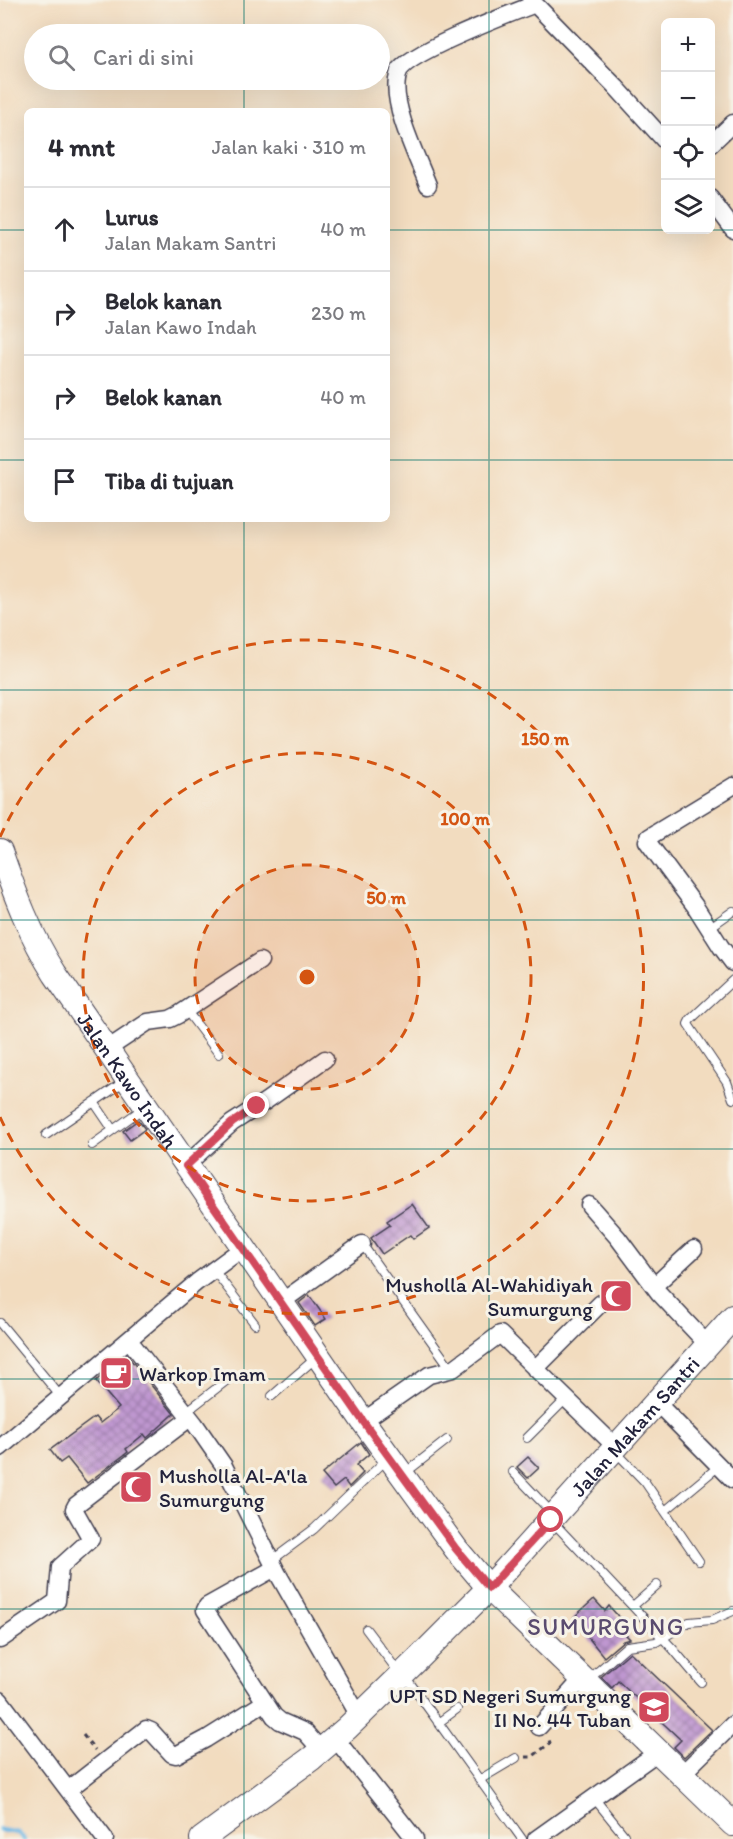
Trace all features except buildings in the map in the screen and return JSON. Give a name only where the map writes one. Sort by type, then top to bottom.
[{"type":"street","points":[[428,185],[405,126],[396,95],[399,71],[409,62],[463,33],[533,2],[661,136]]},
{"type":"street","points":[[715,141],[733,123]]},
{"type":"street","points":[[715,204],[733,229]]},
{"type":"street","points":[[733,786],[649,837],[648,843],[695,906],[733,963]]},
{"type":"street","name":"Jalan Kawo Indah","points":[[0,851],[26,922],[40,950],[280,1303],[466,1562],[489,1588],[733,1824]]},
{"type":"street","points":[[106,1050],[146,1023],[173,1018],[260,961]]},
{"type":"street","points":[[186,1166],[237,1119],[325,1059]]},
{"type":"street","points":[[590,1206],[618,1238],[654,1286],[708,1346]]},
{"type":"street","points":[[280,1303],[362,1244]]},
{"type":"street","points":[[0,1448],[213,1269],[243,1248]]},
{"type":"street","points":[[654,1286],[694,1249]]},
{"type":"street","points":[[535,1369],[601,1303]]},
{"type":"street","name":"Jalan Makam Santri","points":[[202,1839],[270,1790],[328,1744],[402,1674],[489,1588],[733,1317]]},
{"type":"street","points":[[363,1421],[429,1375],[452,1370],[499,1334],[615,1449]]},
{"type":"street","points":[[129,1340],[188,1415],[224,1466],[273,1564],[359,1716]]},
{"type":"street","points":[[657,1403],[733,1480]]},
{"type":"street","points":[[0,1640],[57,1601],[60,1567],[88,1543],[91,1537],[74,1509],[76,1505],[188,1415]]},
{"type":"street","points":[[273,1564],[205,1608],[277,1719],[328,1744],[416,1839]]},
{"type":"street","points":[[539,1727],[584,1680]]},
{"type":"street","points":[[0,1700],[105,1839]]},
{"type":"street","points":[[68,1790],[145,1730],[151,1731],[176,1755],[265,1702]]},
{"type":"street","points":[[682,1774],[733,1724]]},
{"type":"street","points":[[536,1839],[658,1752]]},
{"type":"lane","points":[[709,928],[733,911]]},
{"type":"lane","points":[[732,1093],[688,1024],[733,980]]},
{"type":"lane","points":[[186,1010],[219,1054]]},
{"type":"lane","points":[[46,1135],[127,1080]]},
{"type":"lane","points":[[94,1102],[113,1130]]},
{"type":"lane","points":[[92,1144],[145,1107]]},
{"type":"lane","points":[[362,1244],[452,1370]]},
{"type":"lane","points":[[213,1269],[255,1324]]},
{"type":"lane","points":[[0,1323],[61,1397]]},
{"type":"lane","points":[[272,1396],[318,1357]]},
{"type":"lane","points":[[188,1415],[231,1377]]},
{"type":"lane","points":[[527,1438],[566,1399]]},
{"type":"lane","points":[[273,1564],[395,1466],[447,1440]]},
{"type":"lane","points":[[615,1449],[645,1482],[699,1561]]},
{"type":"lane","points":[[665,1511],[719,1466]]},
{"type":"lane","points":[[513,1472],[700,1682]]},
{"type":"lane","points":[[633,1606],[657,1585]]},
{"type":"lane","points":[[584,1680],[627,1646],[654,1643],[689,1622],[712,1620],[733,1611]]},
{"type":"lane","points":[[366,1629],[438,1722],[522,1839]]},
{"type":"lane","points":[[438,1722],[457,1709]]},
{"type":"lane","points":[[480,1780],[516,1758]]},
{"type":"lane","points":[[594,1797],[624,1835]]},
{"type":"path","points":[[516,1758],[532,1757],[550,1742],[539,1727]]},
{"type":"waterway","points":[[0,1830],[18,1833],[24,1839]]},
{"type":"place","name":"Musholla Al-Wahidiyah Sumurgung","points":[[616,1296]]},
{"type":"place","name":"Warkop Imam","points":[[116,1373]]},
{"type":"place","name":"Musholla Al-A'la Sumurgung","points":[[136,1487]]},
{"type":"place","name":"UPT SD Negeri Sumurgung II No. 44 Tuban","points":[[654,1707]]},
{"type":"district","name":"SUMURGUNG","points":[[606,1626]]},
{"type":"route","points":[[257,1106],[232,1123],[186,1166],[363,1421],[456,1549],[489,1588],[551,1520]]}]
